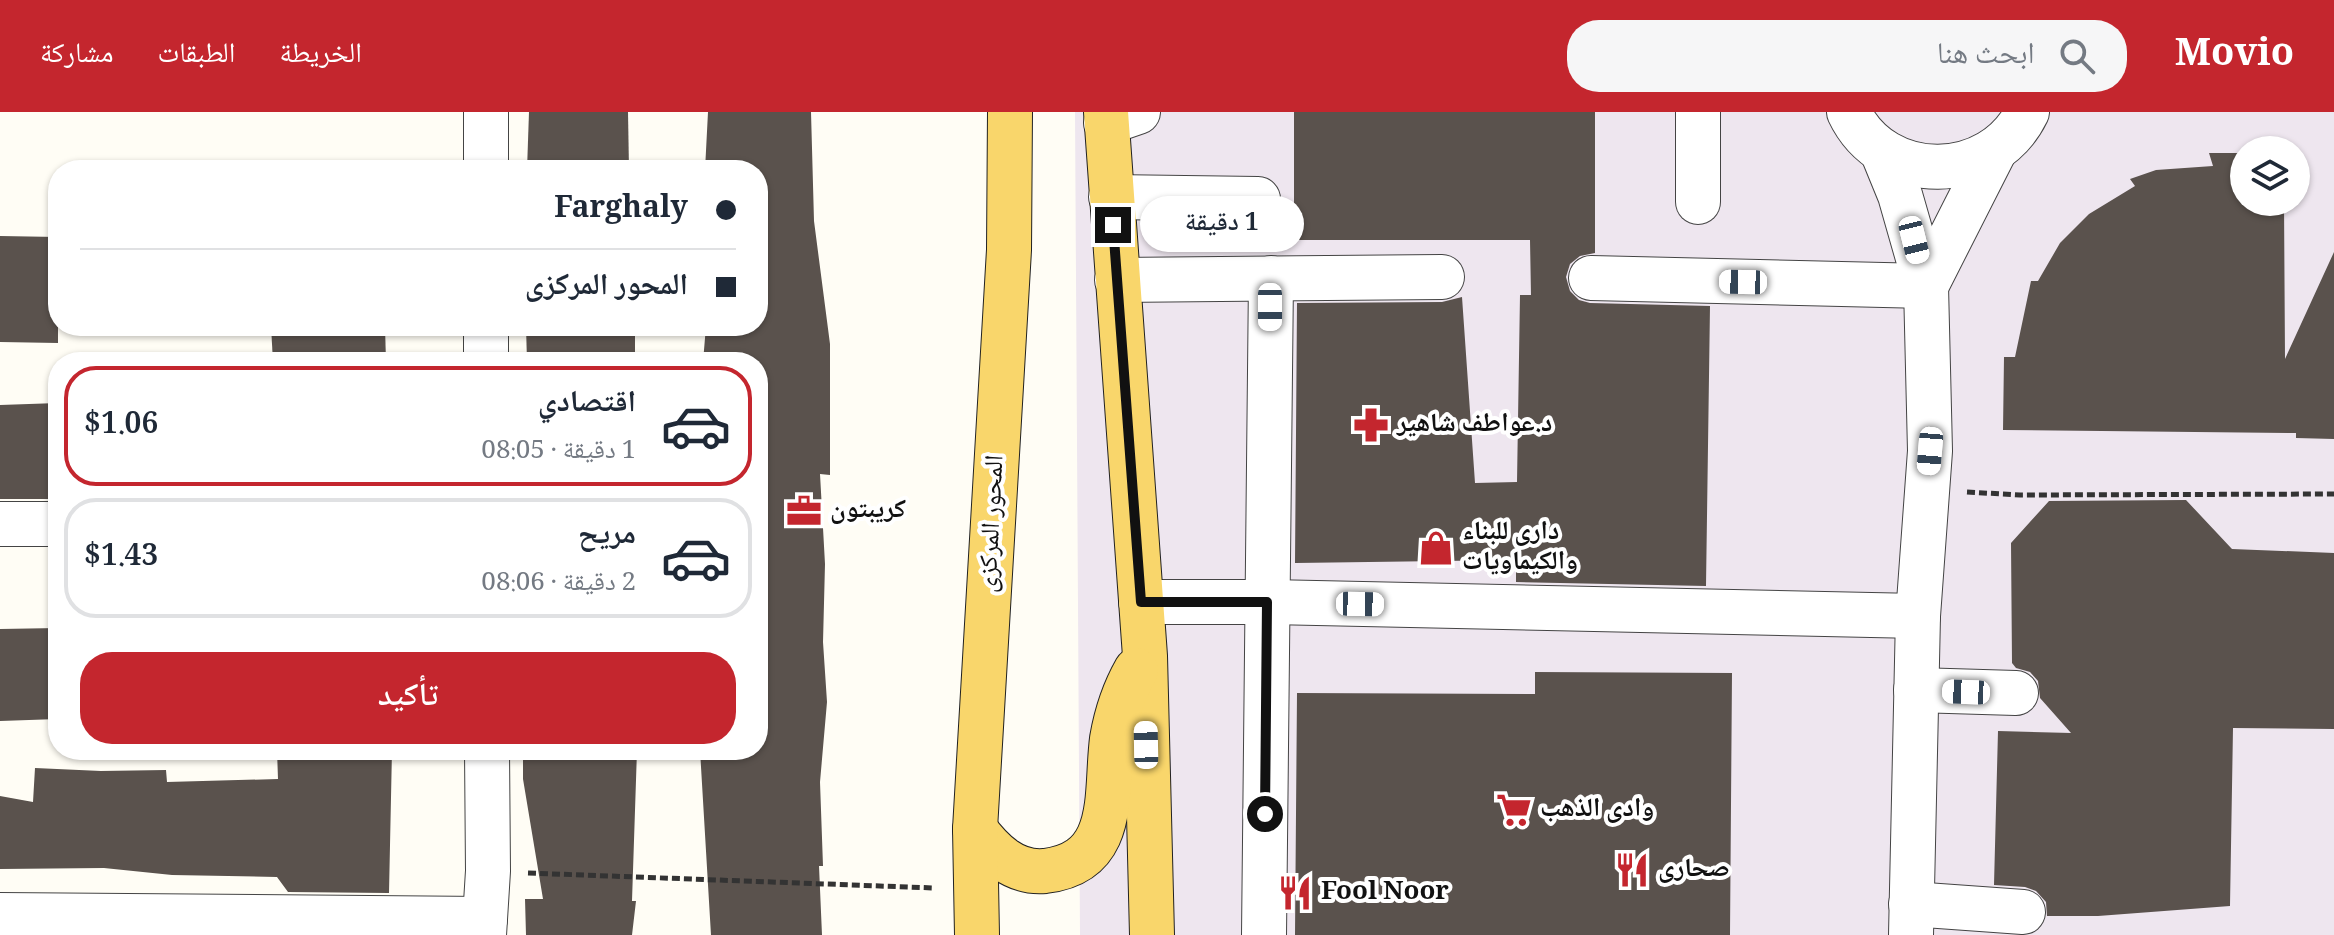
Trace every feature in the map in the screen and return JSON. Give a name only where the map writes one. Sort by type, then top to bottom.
[{"type":"main road","name":"المحور المركزى","points":[[977,935],[975,829],[1009,250],[1010,112]]},
{"type":"main road","points":[[1116,115],[1111,197],[1145,656],[1152,935]]},
{"type":"main road","points":[[975,829],[999,857],[1018,868],[1040,871],[1061,869],[1080,859],[1095,843],[1105,824],[1113,737],[1130,681],[1145,656]]},
{"type":"street","points":[[486,112],[486,160]]},
{"type":"street","points":[[1698,112],[1698,202]]},
{"type":"street","points":[[1849,112],[1864,136],[1882,151],[1904,162],[1927,168],[1951,167],[1974,161],[1995,150],[2021,124],[2027,112]]},
{"type":"street","points":[[1926,286],[1995,150]]},
{"type":"street","points":[[1882,151],[1900,195],[1926,286],[1930,451],[1918,616],[1911,920],[2023,912]]},
{"type":"street","points":[[1111,197],[1258,199]]},
{"type":"street","points":[[1117,280],[1442,277]]},
{"type":"street","points":[[1264,935],[1271,278]]},
{"type":"street","points":[[1591,278],[1926,286]]},
{"type":"street","points":[[0,524],[48,524]]},
{"type":"street","points":[[1141,602],[1918,616]]},
{"type":"street","points":[[1916,690],[2016,693]]},
{"type":"street","points":[[0,915],[484,927],[488,871],[487,760]]},
{"type":"path","points":[[1926,491],[2020,495],[2334,494]]},
{"type":"path","points":[[488,871],[977,890]]},
{"type":"shaded area","points":[[1075,112],[2334,112],[2334,935],[1080,935]]},
{"type":"building","points":[[529,112],[628,112],[629,160],[527,160]]},
{"type":"building","points":[[708,112],[811,112],[814,221],[830,344],[830,475],[820,474],[827,702],[820,782],[822,935],[711,935],[701,760],[768,760],[768,352],[704,352],[705,336],[768,336],[768,160],[706,160]]},
{"type":"building","points":[[1294,112],[1595,112],[1595,253],[1580,256],[1570,264],[1566,277],[1570,291],[1579,300],[1590,303],[1710,306],[1706,586],[1516,582],[1516,560],[1295,563],[1297,303],[1442,302],[1462,297],[1475,483],[1517,482],[1520,295],[1531,295],[1530,240],[1294,240]]},
{"type":"building","points":[[2209,153],[2230,153],[2230,216],[2284,216],[2285,359],[2334,252],[2334,439],[2296,438],[2296,433],[2003,430],[2004,357],[2015,357],[2031,281],[2038,281],[2060,243],[2089,214],[2135,186],[2130,179],[2156,170],[2213,166]]},
{"type":"building","points":[[0,236],[48,237],[48,336],[58,336],[58,343],[0,342]]},
{"type":"building","points":[[272,336],[385,336],[386,352],[272,352]]},
{"type":"building","points":[[526,336],[635,336],[635,352],[527,352]]},
{"type":"building","points":[[48,403],[48,499],[0,499],[0,405]]},
{"type":"building","points":[[2186,500],[2232,549],[2334,553],[2334,729],[2233,728],[2230,906],[2098,916],[2047,916],[2046,902],[2036,891],[2025,887],[1994,885],[1998,731],[2071,733],[2040,698],[2038,681],[2030,672],[2016,668],[2012,663],[2011,543],[2049,501]]},
{"type":"building","points":[[48,628],[48,719],[0,721],[0,629]]},
{"type":"building","points":[[1535,672],[1732,673],[1730,935],[1295,935],[1297,693],[1535,694]]},
{"type":"building","points":[[277,760],[392,760],[389,893],[288,892],[277,877],[172,875],[104,868],[0,869],[0,796],[33,802],[35,768],[166,770],[167,782],[278,779]]},
{"type":"building","points":[[523,760],[637,760],[632,901],[636,901],[632,935],[526,935],[525,899],[543,899],[523,779]]},
{"type":"place","name":"د.عواطف شاهير","points":[[1371,425]]},
{"type":"place","name":"كريبتون","points":[[804,511]]},
{"type":"place","name":"دارى للبناء والكيماويات","points":[[1436,548]]},
{"type":"place","name":"وادى الذهب","points":[[1514,810]]},
{"type":"place","name":"صحارى","points":[[1632,870]]},
{"type":"place","name":"Fool Noor","points":[[1295,893]]},
{"type":"route","points":[[1113,225],[1141,602],[1267,602],[1265,814]]}]
